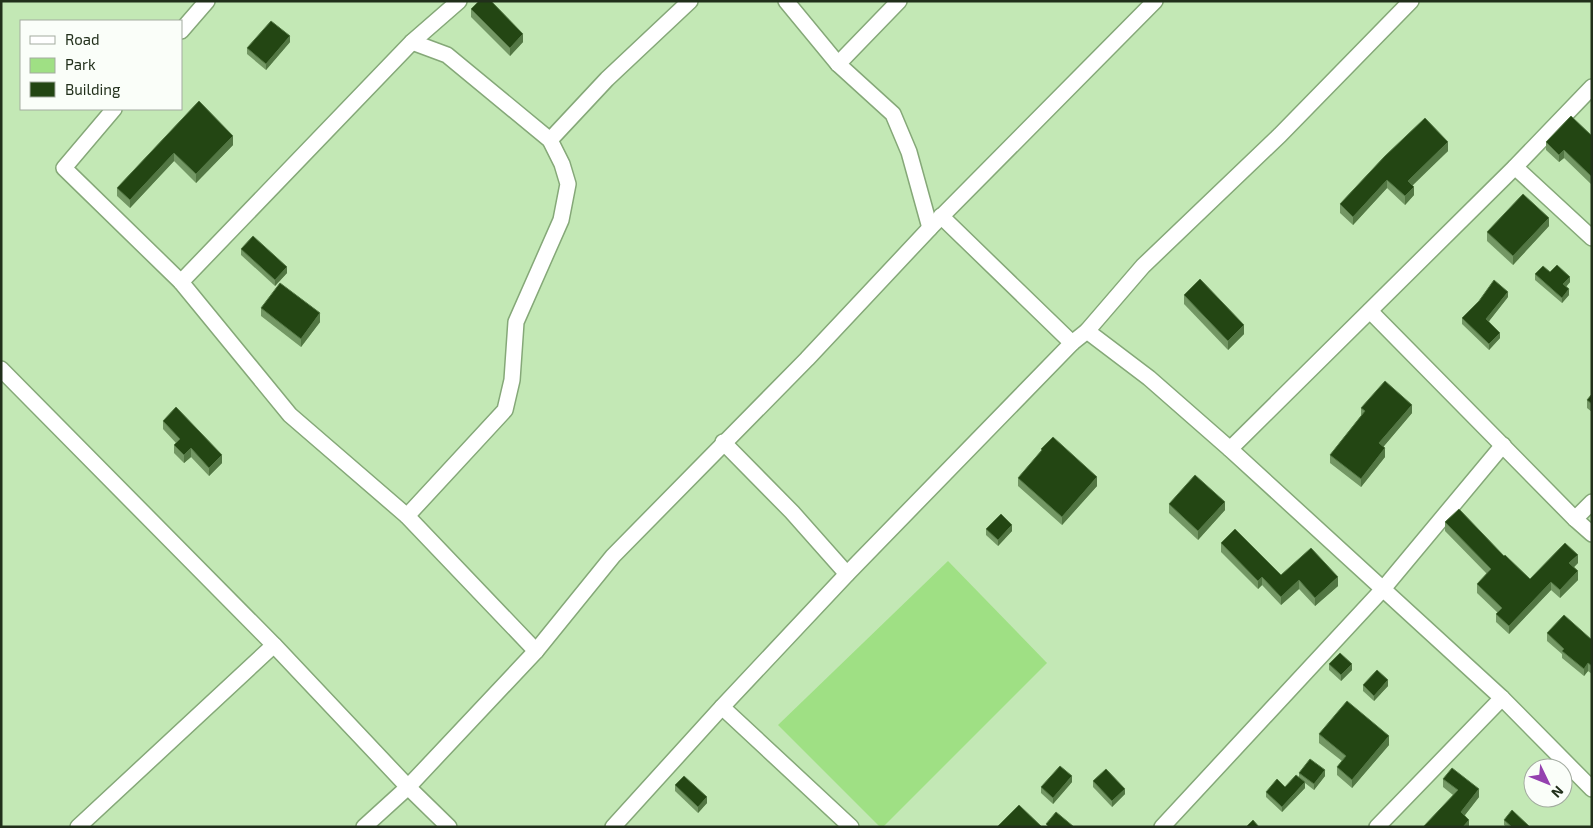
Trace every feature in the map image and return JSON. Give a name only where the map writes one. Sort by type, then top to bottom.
[{"type":"street","points":[[182,30],[206,1]]},
{"type":"street","points":[[181,282],[412,42],[459,1]]},
{"type":"street","points":[[550,140],[607,79],[690,1]]},
{"type":"street","points":[[786,1],[838,64],[893,114],[909,152],[930,228]]},
{"type":"street","points":[[838,64],[899,1]]},
{"type":"street","points":[[364,827],[408,787],[536,651],[613,556],[807,359],[941,216],[1155,1]]},
{"type":"street","points":[[613,827],[722,707],[848,574],[1072,343],[1087,331],[1143,266],[1280,134],[1411,1]]},
{"type":"street","points":[[407,516],[505,410],[512,380],[516,322],[561,220],[568,184],[562,164],[550,140],[447,55],[412,42]]},
{"type":"street","points":[[1230,449],[1515,167],[1592,87]]},
{"type":"street","points":[[113,110],[64,168],[181,282],[290,415],[407,516],[536,651]]},
{"type":"street","points":[[1515,167],[1592,238]]},
{"type":"street","points":[[941,216],[1072,343]]},
{"type":"street","points":[[1370,310],[1576,520],[1592,534]]},
{"type":"street","points":[[1087,331],[1149,378],[1230,449],[1502,698],[1592,789]]},
{"type":"street","points":[[1,369],[274,645],[408,787],[449,827]]},
{"type":"street","points":[[724,442],[792,512],[848,574]]},
{"type":"street","points":[[1162,827],[1383,589],[1503,445]]},
{"type":"street","points":[[1576,520],[1592,502]]},
{"type":"street","points":[[78,827],[274,645]]},
{"type":"street","points":[[1377,827],[1502,698]]},
{"type":"street","points":[[722,707],[851,827]]},
{"type":"green space","points":[[948,561],[1047,663],[883,827],[880,827],[778,725]]},
{"type":"building","points":[[479,1],[491,1],[523,34],[510,48],[471,9]]},
{"type":"building","points":[[271,21],[290,36],[266,64],[247,48]]},
{"type":"building","points":[[199,101],[233,136],[196,174],[174,153],[130,200],[117,188]]},
{"type":"building","points":[[1571,116],[1592,136],[1592,177],[1564,150],[1559,155],[1546,142]]},
{"type":"building","points":[[1425,118],[1448,142],[1408,181],[1414,187],[1405,196],[1387,180],[1353,217],[1340,204],[1385,156]]},
{"type":"building","points":[[1523,194],[1549,218],[1513,256],[1487,232]]},
{"type":"building","points":[[253,236],[287,267],[275,280],[241,249]]},
{"type":"building","points":[[1557,265],[1570,277],[1563,284],[1569,289],[1562,298],[1535,274],[1543,266],[1550,272]]},
{"type":"building","points":[[1200,279],[1244,325],[1228,341],[1184,295]]},
{"type":"building","points":[[1494,280],[1508,292],[1486,319],[1500,333],[1489,344],[1462,318],[1479,301]]},
{"type":"building","points":[[280,283],[320,313],[301,339],[261,308]]},
{"type":"building","points":[[1385,381],[1412,405],[1379,443],[1385,448],[1361,479],[1330,455],[1365,411],[1361,408]]},
{"type":"building","points":[[1592,394],[1592,404],[1587,400]]},
{"type":"building","points":[[176,407],[222,455],[209,468],[191,448],[184,455],[174,445],[180,439],[163,421]]},
{"type":"building","points":[[1053,437],[1097,477],[1062,517],[1018,478]]},
{"type":"building","points":[[1195,475],[1225,502],[1198,531],[1169,504]]},
{"type":"building","points":[[1459,509],[1504,556],[1530,579],[1565,543],[1578,555],[1569,563],[1578,571],[1560,590],[1551,582],[1509,626],[1496,614],[1502,608],[1477,584],[1491,569],[1445,522]]},
{"type":"building","points":[[1001,514],[1012,525],[998,540],[986,529]]},
{"type":"building","points":[[1235,529],[1281,575],[1311,548],[1338,577],[1315,598],[1299,580],[1281,597],[1262,577],[1258,581],[1221,543]]},
{"type":"building","points":[[1564,615],[1592,640],[1592,666],[1588,663],[1584,669],[1562,651],[1564,649],[1547,633]]},
{"type":"building","points":[[1340,653],[1352,664],[1341,675],[1329,664]]},
{"type":"building","points":[[1377,670],[1388,680],[1374,696],[1363,685]]},
{"type":"building","points":[[1347,701],[1389,736],[1352,780],[1337,767],[1346,756],[1319,734]]},
{"type":"building","points":[[1310,759],[1325,770],[1314,784],[1299,773]]},
{"type":"building","points":[[1060,766],[1072,776],[1053,798],[1041,787]]},
{"type":"building","points":[[1452,768],[1479,789],[1461,812],[1469,820],[1463,827],[1423,827],[1458,790],[1443,779]]},
{"type":"building","points":[[1106,769],[1125,789],[1112,801],[1093,781]]},
{"type":"building","points":[[1296,775],[1305,782],[1282,807],[1266,792],[1277,779],[1285,787]]},
{"type":"building","points":[[684,776],[707,797],[698,807],[675,785]]},
{"type":"building","points":[[1019,805],[1042,827],[997,827]]},
{"type":"building","points":[[1512,810],[1530,827],[1512,827],[1504,820]]},
{"type":"building","points":[[1056,812],[1074,827],[1049,827],[1046,824]]},
{"type":"building","points":[[1253,820],[1259,827],[1246,827]]}]
